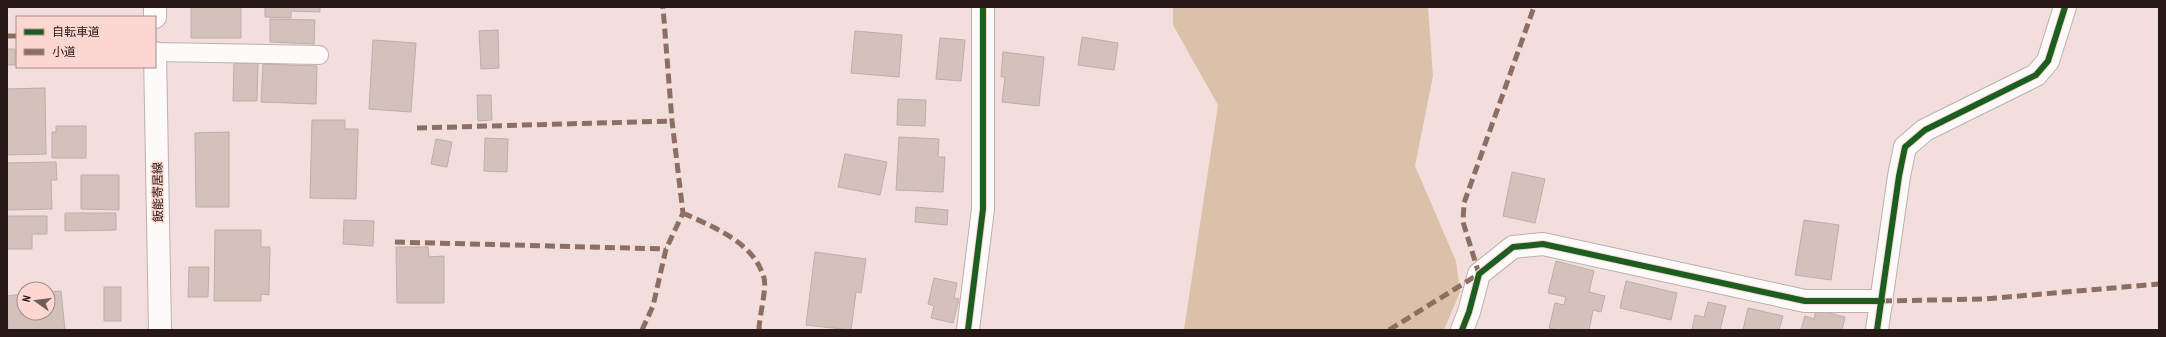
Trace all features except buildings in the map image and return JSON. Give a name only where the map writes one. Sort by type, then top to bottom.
[{"type":"street","points":[[968,330],[983,208],[983,7]]},
{"type":"street","points":[[1877,330],[1899,176],[1905,147],[1925,130],[2036,75],[2048,60],[2065,7]]},
{"type":"street","name":"飯能寄居線","points":[[155,68],[160,330]]},
{"type":"street","points":[[1462,330],[1469,312],[1479,274],[1513,247],[1543,244],[1805,301],[1882,301]]},
{"type":"lane","points":[[156,53],[319,55]]},
{"type":"shaded area","points":[[1173,7],[1428,7],[1433,76],[1415,166],[1456,261],[1460,292],[1444,330],[1184,330],[1218,105],[1173,25]]},
{"type":"marked path","points":[[642,330],[653,306],[666,249],[683,213],[672,121],[663,7]]},
{"type":"marked path","points":[[1389,330],[1479,274],[1463,222],[1464,203],[1534,7]]},
{"type":"marked path","points":[[7,36],[16,36]]},
{"type":"marked path","points":[[417,128],[672,121]]},
{"type":"marked path","points":[[683,213],[731,237],[742,245],[759,265],[765,283],[759,330]]},
{"type":"marked path","points":[[395,242],[666,249]]},
{"type":"marked path","points":[[1882,301],[1984,299],[2159,284]]},
{"type":"cycle path","points":[[968,330],[983,209],[983,7]]},
{"type":"cycle path","points":[[1877,330],[1899,176],[1905,147],[1925,130],[2036,75],[2048,61],[2065,7]]},
{"type":"cycle path","points":[[1462,330],[1469,312],[1479,274],[1513,247],[1543,244],[1805,301],[1882,301]]}]
